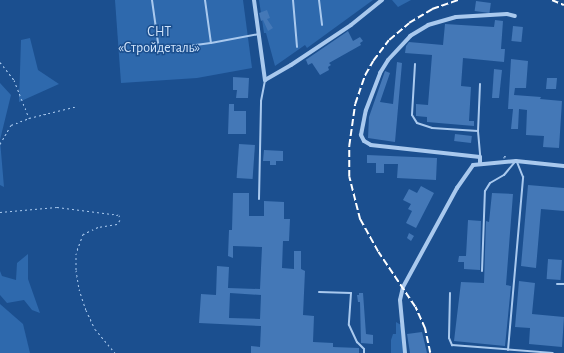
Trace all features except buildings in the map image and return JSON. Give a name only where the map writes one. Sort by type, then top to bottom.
[{"type":"street","points":[[254,0],[266,80],[351,24],[382,0]]},
{"type":"street","points":[[480,163],[480,158],[371,145],[364,142],[361,135],[366,110],[380,73],[391,56],[410,36],[428,25],[456,17],[507,14],[515,16]]},
{"type":"street","points":[[405,353],[400,300],[403,287],[457,188],[473,165],[480,163],[516,161],[564,166]]},
{"type":"lane","points":[[152,0],[159,50],[211,43],[259,34]]},
{"type":"lane","points":[[205,0],[211,43]]},
{"type":"lane","points":[[293,0],[297,47]]},
{"type":"lane","points":[[319,0],[322,25]]},
{"type":"lane","points":[[415,64],[412,115],[417,123],[432,128],[478,131]]},
{"type":"lane","points":[[259,199],[261,101],[266,80]]},
{"type":"lane","points":[[480,84],[478,131],[480,158]]},
{"type":"lane","points":[[482,271],[485,191],[490,183],[504,174],[516,161],[523,177],[508,350]]},
{"type":"lane","points":[[558,284],[564,284]]},
{"type":"lane","points":[[319,292],[351,292],[349,325],[357,342],[364,349],[364,353]]},
{"type":"lane","points":[[450,293],[449,338],[452,345],[456,347],[552,353]]},
{"type":"path","points":[[0,62],[14,80],[29,118]]},
{"type":"path","points":[[0,144],[11,126],[29,118],[77,106]]},
{"type":"path","points":[[504,162],[504,156],[511,157]]},
{"type":"path","points":[[0,212],[57,207],[119,215],[120,220],[117,224],[98,227],[83,234],[76,253],[76,270],[79,289],[86,310],[95,329],[115,353]]},
{"type":"green space","name":"СНТ «Стройдеталь»","points":[[115,0],[243,0],[252,68],[197,78],[121,83]]},
{"type":"green space","points":[[259,0],[373,0],[307,48],[305,45],[275,66],[266,33],[264,33]]},
{"type":"green space","points":[[392,0],[411,0],[398,7]]},
{"type":"green space","points":[[30,38],[38,70],[59,84],[19,102],[21,40]]},
{"type":"green space","points":[[0,83],[11,95],[0,140]]},
{"type":"green space","points":[[0,140],[4,187],[0,185]]},
{"type":"green space","points":[[28,254],[28,279],[40,313],[32,310],[24,300],[7,303],[0,295],[0,271],[2,276],[16,280],[17,263]]},
{"type":"green space","points":[[0,304],[23,324],[30,353],[0,353]]},
{"type":"green space","points":[[396,322],[401,325],[403,353],[391,353],[391,340],[393,334],[396,334]]},
{"type":"railway","points":[[430,353],[425,329],[415,307],[378,252],[360,220],[349,177],[349,146],[355,104],[365,75],[373,61],[389,40],[409,23],[432,9],[458,0]]},
{"type":"railway","points":[[552,0],[564,5]]}]
